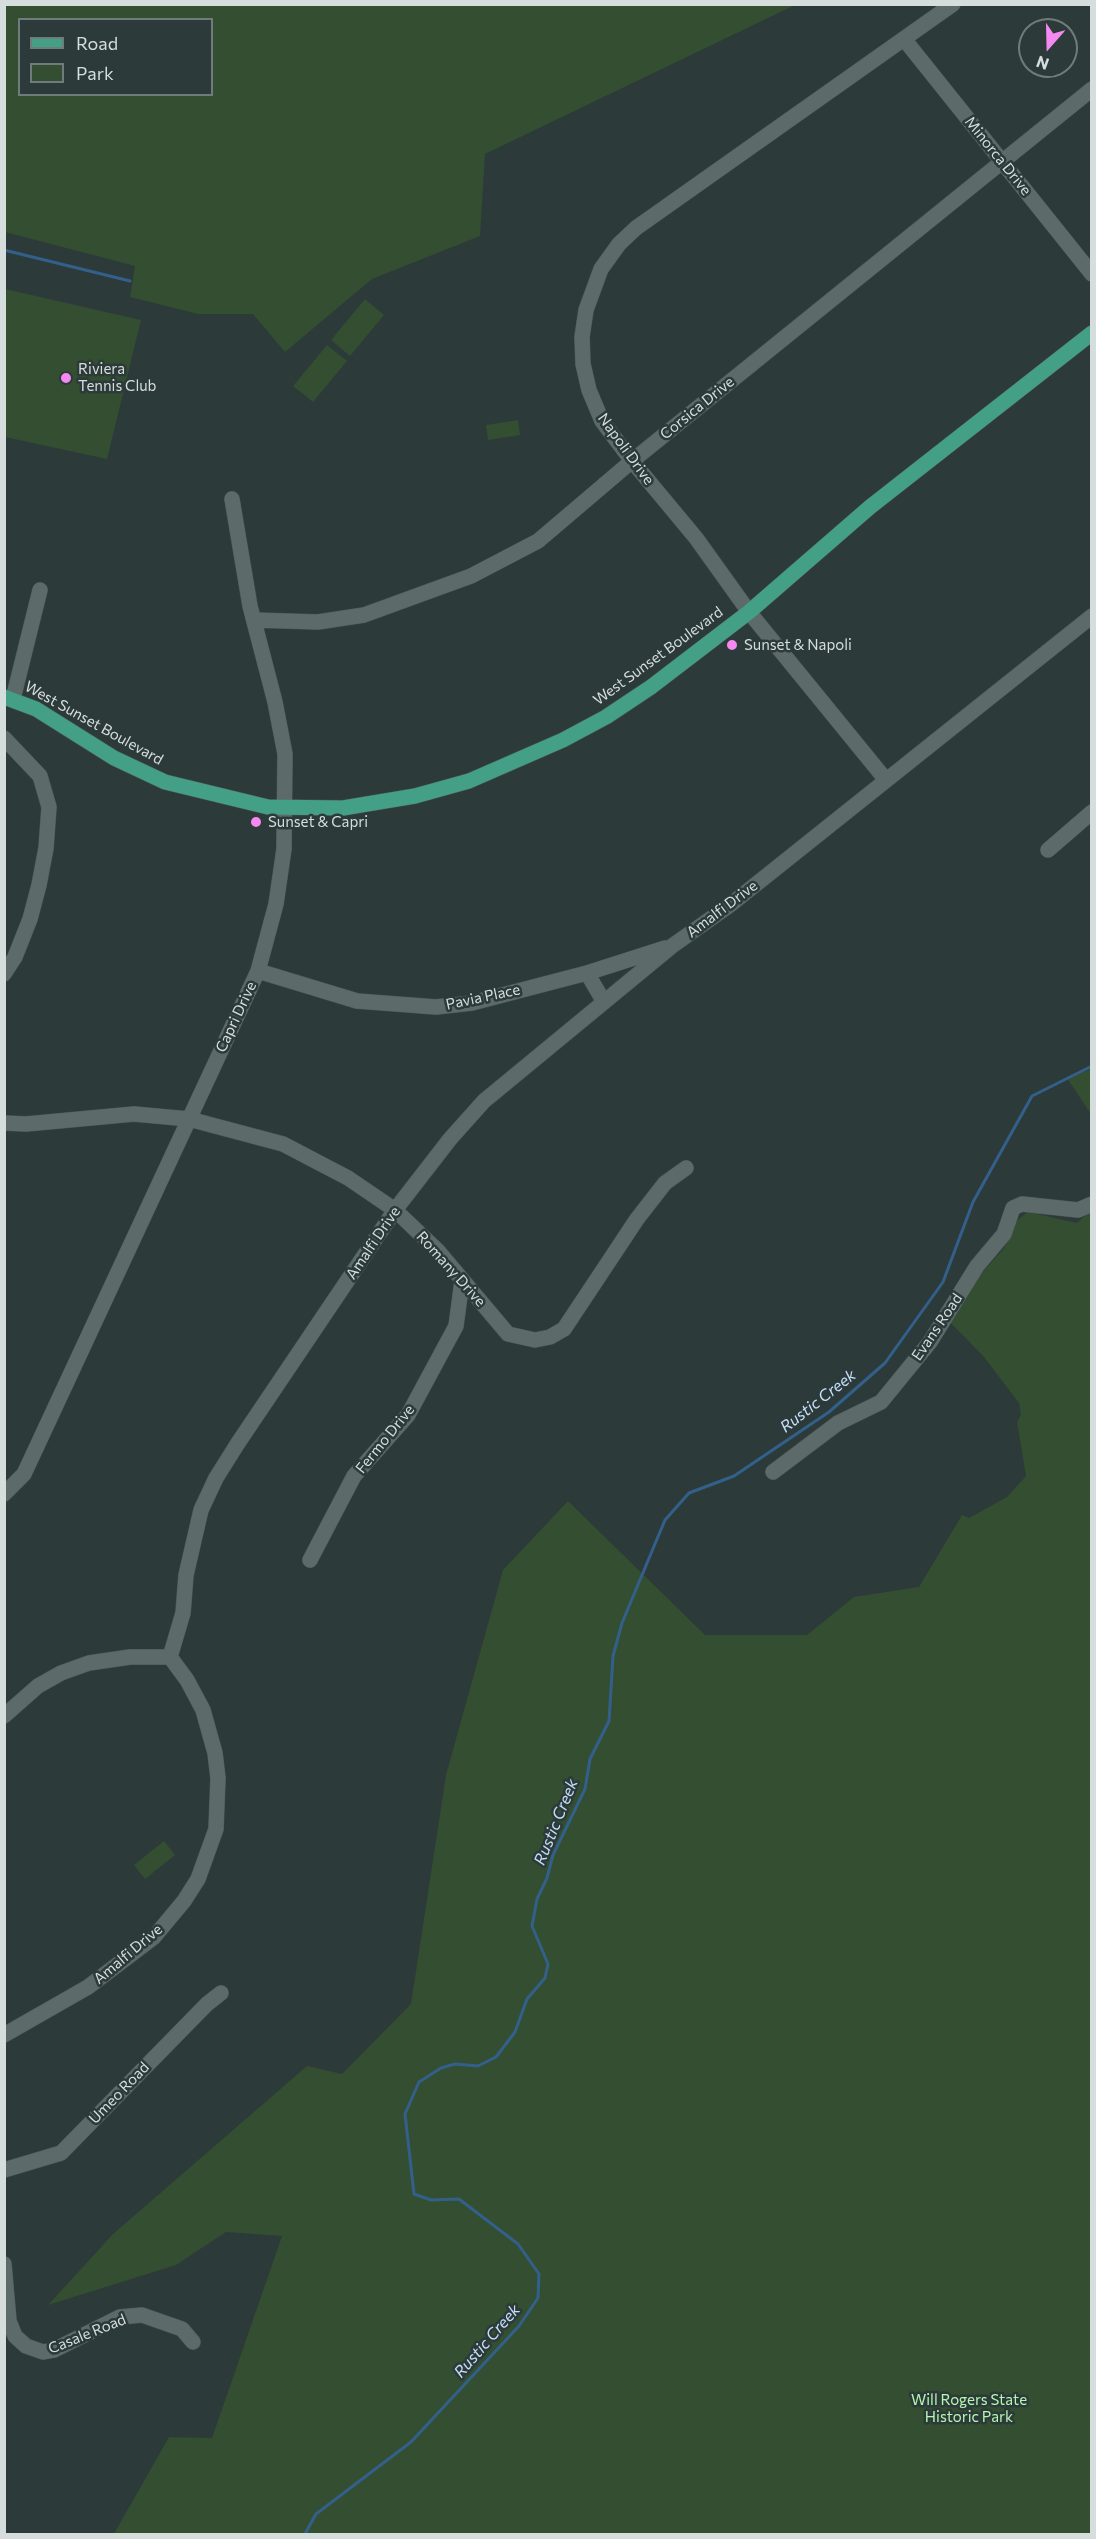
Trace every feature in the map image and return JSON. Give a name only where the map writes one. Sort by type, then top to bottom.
[{"type":"main road","name":"West Sunset Boulevard","points":[[9,698],[44,713],[114,758],[165,782],[231,800],[286,808],[343,808],[415,796],[469,781],[524,759],[606,717],[651,687],[749,612],[870,507],[1092,333]]},
{"type":"street","name":"Napoli Drive","points":[[886,780],[749,612],[696,538],[602,421],[589,390],[583,364],[582,337],[586,310],[601,269],[619,244],[636,228],[953,4]]},
{"type":"street","name":"Minorca Drive","points":[[904,39],[1092,274]]},
{"type":"street","name":"Corsica Drive","points":[[254,620],[318,622],[364,615],[471,576],[538,541],[632,461],[1092,89]]},
{"type":"street","name":"Capri Drive","points":[[4,1494],[24,1474],[258,971],[282,874],[286,808],[285,754],[254,620],[232,500]]},
{"type":"street","points":[[9,698],[40,590]]},
{"type":"street","name":"Amalfi Drive","points":[[4,2035],[88,1987],[154,1937],[198,1880],[216,1829],[218,1778],[215,1753],[202,1710],[187,1680],[170,1657],[183,1613],[193,1539],[208,1492],[307,1338],[395,1210],[450,1139],[484,1101],[672,946],[730,905],[1092,616]]},
{"type":"street","points":[[4,738],[40,776],[49,807],[46,848],[39,885],[15,957],[4,974]]},
{"type":"street","points":[[1048,850],[1092,812]]},
{"type":"street","name":"Pavia Place","points":[[258,971],[357,1001],[436,1007],[472,1003],[586,973],[672,946]]},
{"type":"street","points":[[586,973],[604,1002]]},
{"type":"street","name":"Romany Drive","points":[[4,1123],[26,1124],[134,1114],[189,1119],[283,1144],[348,1178],[395,1210],[438,1251],[508,1334],[535,1340],[550,1337],[564,1329],[637,1219],[665,1183],[686,1168]]},
{"type":"street","name":"Evans Road","points":[[772,1472],[838,1423],[881,1402],[930,1342],[976,1266],[1004,1234],[1013,1208],[1022,1204],[1078,1210],[1092,1204]]},
{"type":"street","name":"Fermo Drive","points":[[310,1560],[354,1476],[408,1415],[419,1395],[456,1326],[462,1281]]},
{"type":"street","points":[[4,1716],[38,1686],[61,1673],[89,1663],[130,1657],[170,1657]]},
{"type":"street","name":"Umeo Road","points":[[4,2170],[61,2153],[207,2004],[221,1993]]},
{"type":"street","name":"Casale Road","points":[[4,2264],[9,2321],[15,2336],[26,2346],[43,2352],[54,2350],[120,2317],[142,2315],[183,2329],[193,2342]]},
{"type":"green space","points":[[5,4],[795,4],[485,154],[480,236],[372,279],[285,352],[253,314],[198,314],[130,297],[135,266],[5,232]]},
{"type":"green space","name":"Riviera Tennis Club","points":[[5,289],[141,320],[107,459],[5,437]]},
{"type":"green space","points":[[365,299],[384,315],[350,356],[331,340]]},
{"type":"green space","points":[[327,345],[347,361],[313,402],[293,386]]},
{"type":"green space","points":[[518,420],[520,435],[488,440],[486,425]]},
{"type":"green space","points":[[1092,1069],[1091,1114],[1067,1078]]},
{"type":"green space","name":"Will Rogers State Historic Park","points":[[1091,1210],[1091,2534],[110,2534],[115,2532],[169,2437],[212,2438],[282,2236],[226,2232],[176,2265],[48,2305],[113,2234],[307,2066],[342,2074],[411,2004],[446,1775],[503,1570],[568,1501],[705,1635],[807,1635],[854,1597],[919,1587],[962,1515],[969,1518],[1007,1497],[1026,1476],[1017,1422],[1021,1415],[1019,1403],[984,1357],[944,1316],[1004,1248],[1016,1221],[1028,1212],[1077,1223]]},
{"type":"green space","points":[[164,1841],[175,1855],[145,1879],[134,1865]]},
{"type":"waterway","points":[[4,250],[130,281]]},
{"type":"waterway","name":"Rustic Creek","points":[[305,2534],[316,2514],[411,2442],[519,2326],[538,2298],[539,2274],[518,2244],[459,2199],[431,2200],[414,2194],[405,2114],[419,2082],[441,2068],[455,2064],[478,2066],[496,2057],[515,2032],[527,1999],[545,1978],[548,1964],[532,1926],[537,1899],[547,1878],[553,1855],[585,1789],[590,1759],[609,1721],[613,1656],[622,1623],[665,1520],[689,1493],[734,1476],[829,1412],[885,1363],[943,1282],[973,1202],[1032,1096],[1092,1066]]},
{"type":"place","name":"Riviera Tennis Club","points":[[66,378]]},
{"type":"place","name":"Sunset & Napoli","points":[[732,645]]},
{"type":"place","name":"Sunset & Capri","points":[[256,822]]}]
